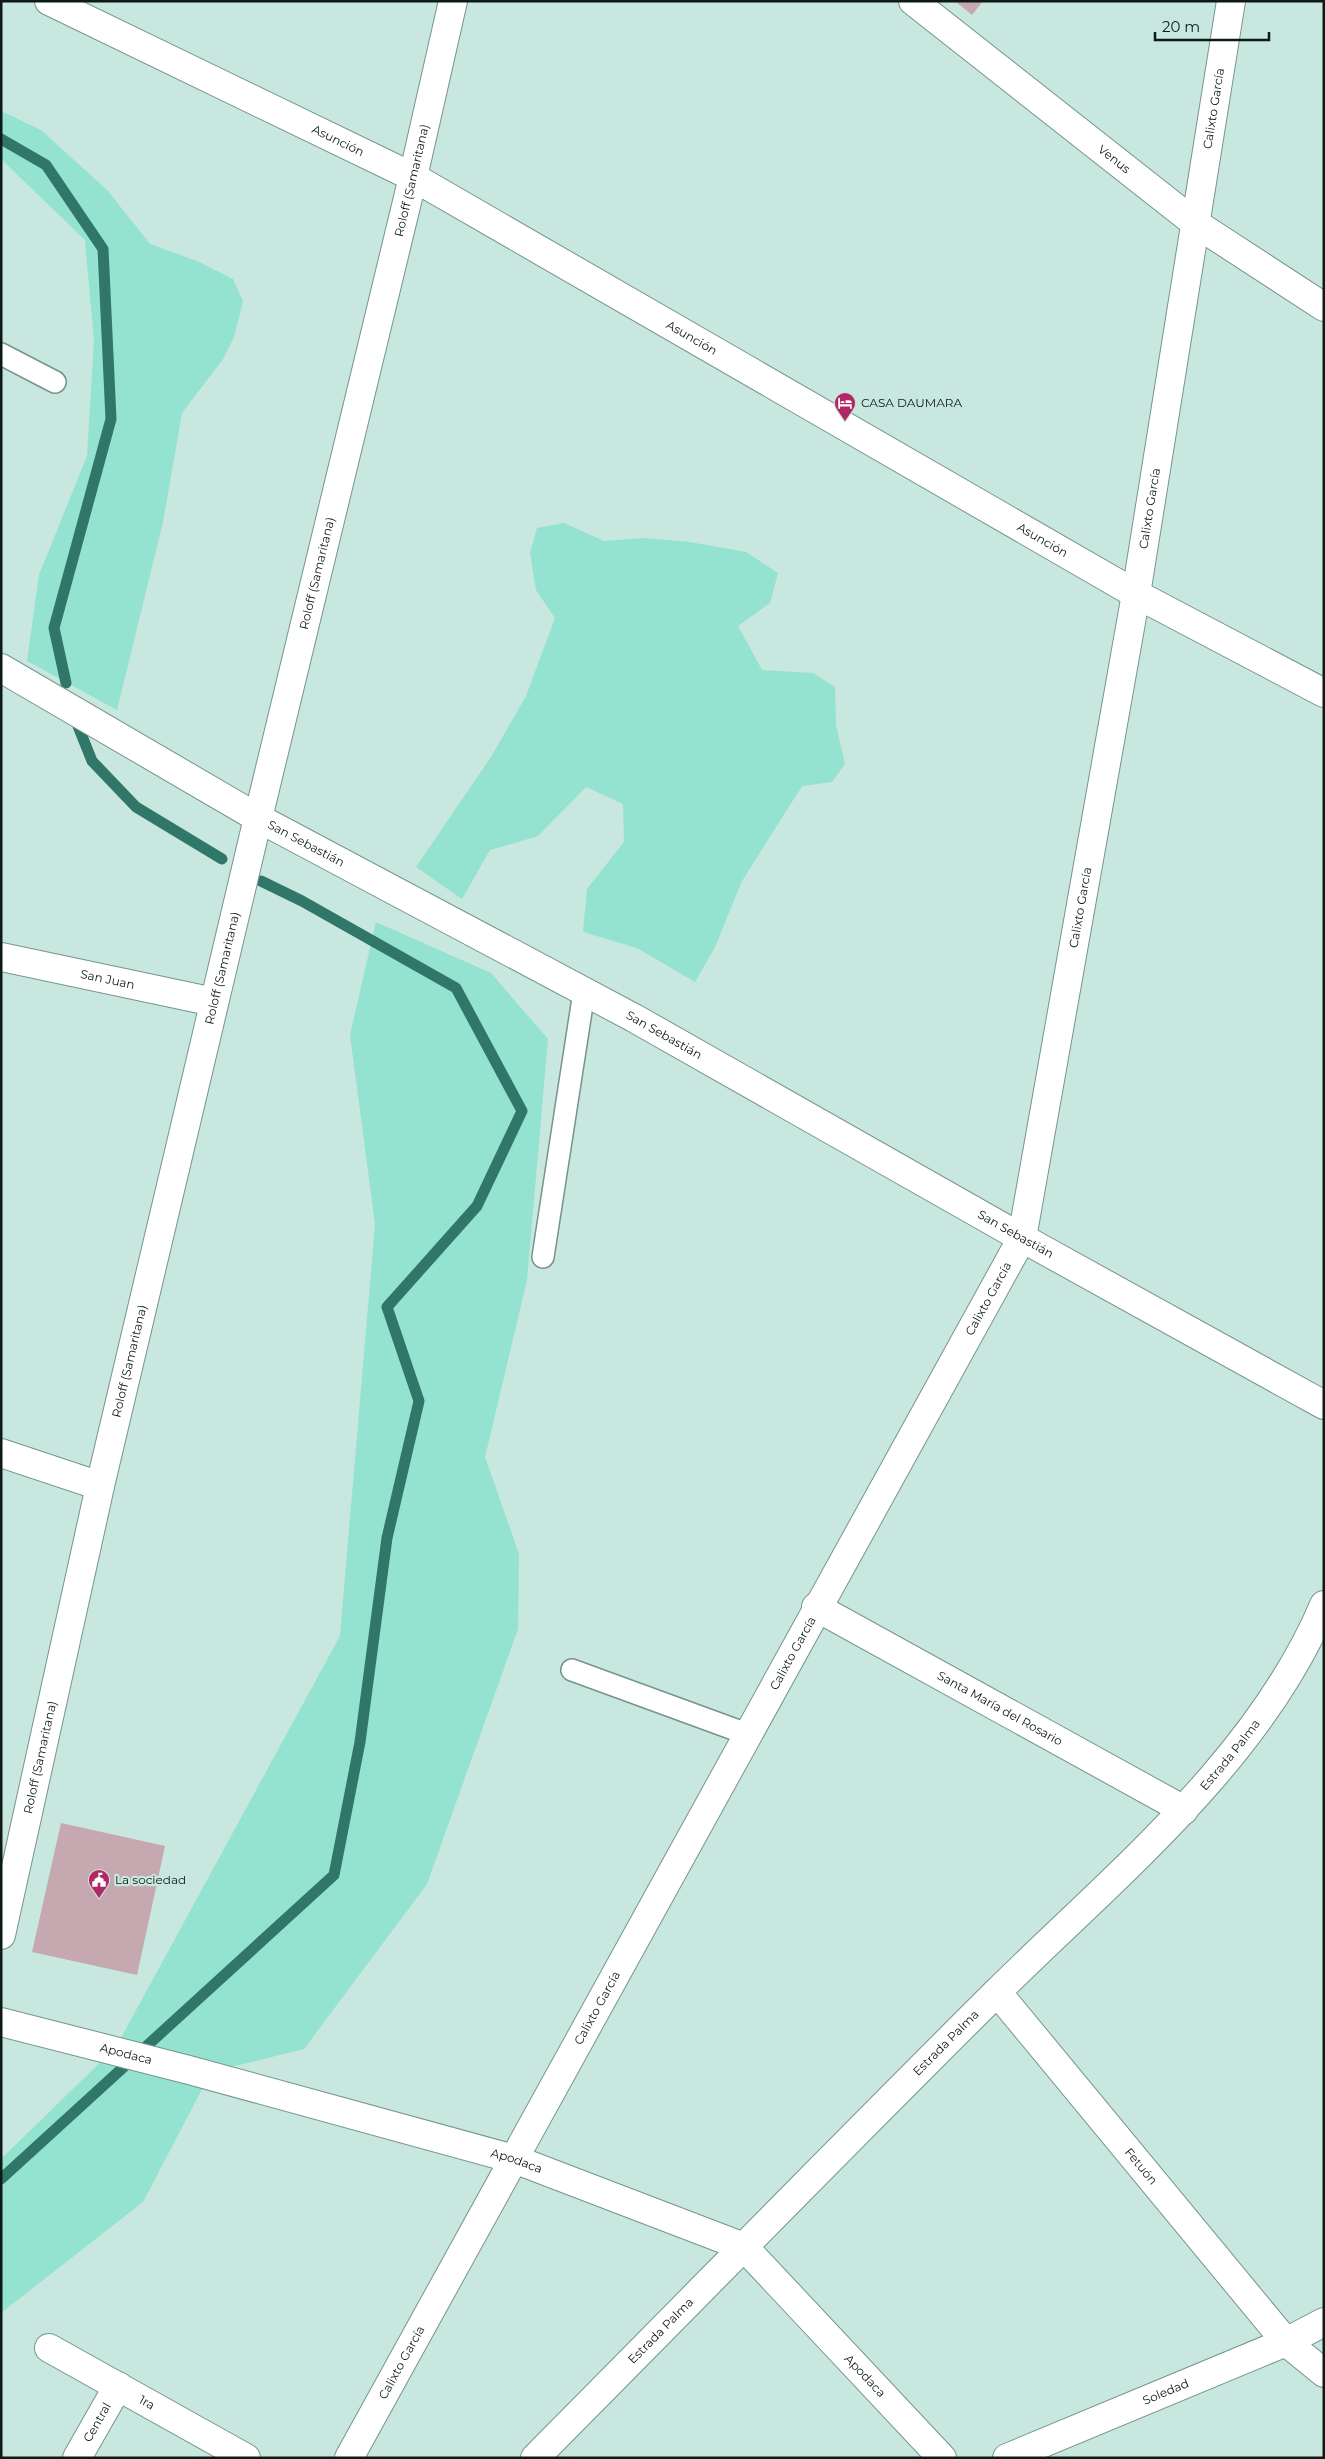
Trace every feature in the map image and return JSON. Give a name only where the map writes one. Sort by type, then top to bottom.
[{"type":"street","name":"Asunción","points":[[49,1],[414,177],[1136,594],[1324,693]]},
{"type":"street","name":"Roloff (Samaritana)","points":[[1,1935],[100,1486],[258,818],[414,177],[453,1]]},
{"type":"street","name":"Venus","points":[[913,1],[1195,223],[1324,307]]},
{"type":"street","name":"Calixto García","points":[[350,2458],[816,1607],[1022,1238],[1136,594],[1231,1]]},
{"type":"street","name":"San Sebastián","points":[[1,668],[258,818],[634,1018],[1022,1238],[1324,1404]]},
{"type":"street","name":"San Juan","points":[[1,957],[214,1002]]},
{"type":"street","points":[[1,1453],[100,1486]]},
{"type":"street","name":"Estrada Palma","points":[[535,2458],[997,1992],[1184,1810],[1256,1722],[1308,1644],[1324,1605]]},
{"type":"street","name":"Santa María del Rosario","points":[[816,1607],[1184,1810]]},
{"type":"street","name":"Fetuón","points":[[997,1992],[1286,2342],[1324,2372]]},
{"type":"street","name":"Apodaca","points":[[1,2022],[189,2070],[514,2159],[744,2247],[942,2458]]},
{"type":"street","name":"Soledad","points":[[1007,2458],[1286,2342],[1324,2322]]},
{"type":"street","name":"1ra","points":[[49,2348],[246,2458]]},
{"type":"street","name":"Central","points":[[77,2458],[118,2386]]},
{"type":"lane","points":[[1,354],[55,382]]},
{"type":"lane","points":[[543,1257],[584,992]]},
{"type":"lane","points":[[572,1670],[747,1734]]},
{"type":"green space","points":[[1,111],[41,130],[107,190],[150,244],[197,261],[233,279],[243,301],[234,337],[223,359],[182,413],[163,522],[117,710],[27,661],[39,575],[87,456],[94,341],[85,240],[1,159]]},
{"type":"green space","points":[[564,523],[604,541],[642,538],[689,542],[746,552],[778,573],[770,603],[738,626],[762,670],[813,673],[835,687],[836,725],[845,764],[832,782],[802,786],[742,881],[715,947],[695,982],[637,948],[583,932],[587,889],[624,842],[623,804],[586,787],[538,836],[490,850],[462,899],[416,867],[491,757],[526,696],[555,618],[536,590],[530,553],[537,528]]},
{"type":"green space","points":[[376,922],[491,973],[548,1039],[527,1280],[485,1457],[519,1554],[518,1629],[427,1884],[304,2049],[211,2072],[143,2202],[1,2313],[1,2159],[116,2047],[340,1636],[375,1224],[350,1035]]},
{"type":"building","points":[[955,1],[983,1],[972,15]]},
{"type":"building","name":"La sociedad","points":[[61,1823],[165,1846],[137,1975],[32,1952]]},
{"type":"waterway","points":[[1,139],[46,165],[103,249],[111,419],[54,628],[66,683]]},
{"type":"waterway","points":[[78,726],[92,761],[136,807],[222,859]]},
{"type":"waterway","points":[[1,2179],[334,1875],[360,1742],[387,1538],[419,1401],[387,1307],[477,1206],[522,1111],[456,988],[302,901],[261,881]]},
{"type":"place","name":"CASA DAUMARA","points":[[845,422]]},
{"type":"place","name":"La sociedad","points":[[99,1899]]}]
